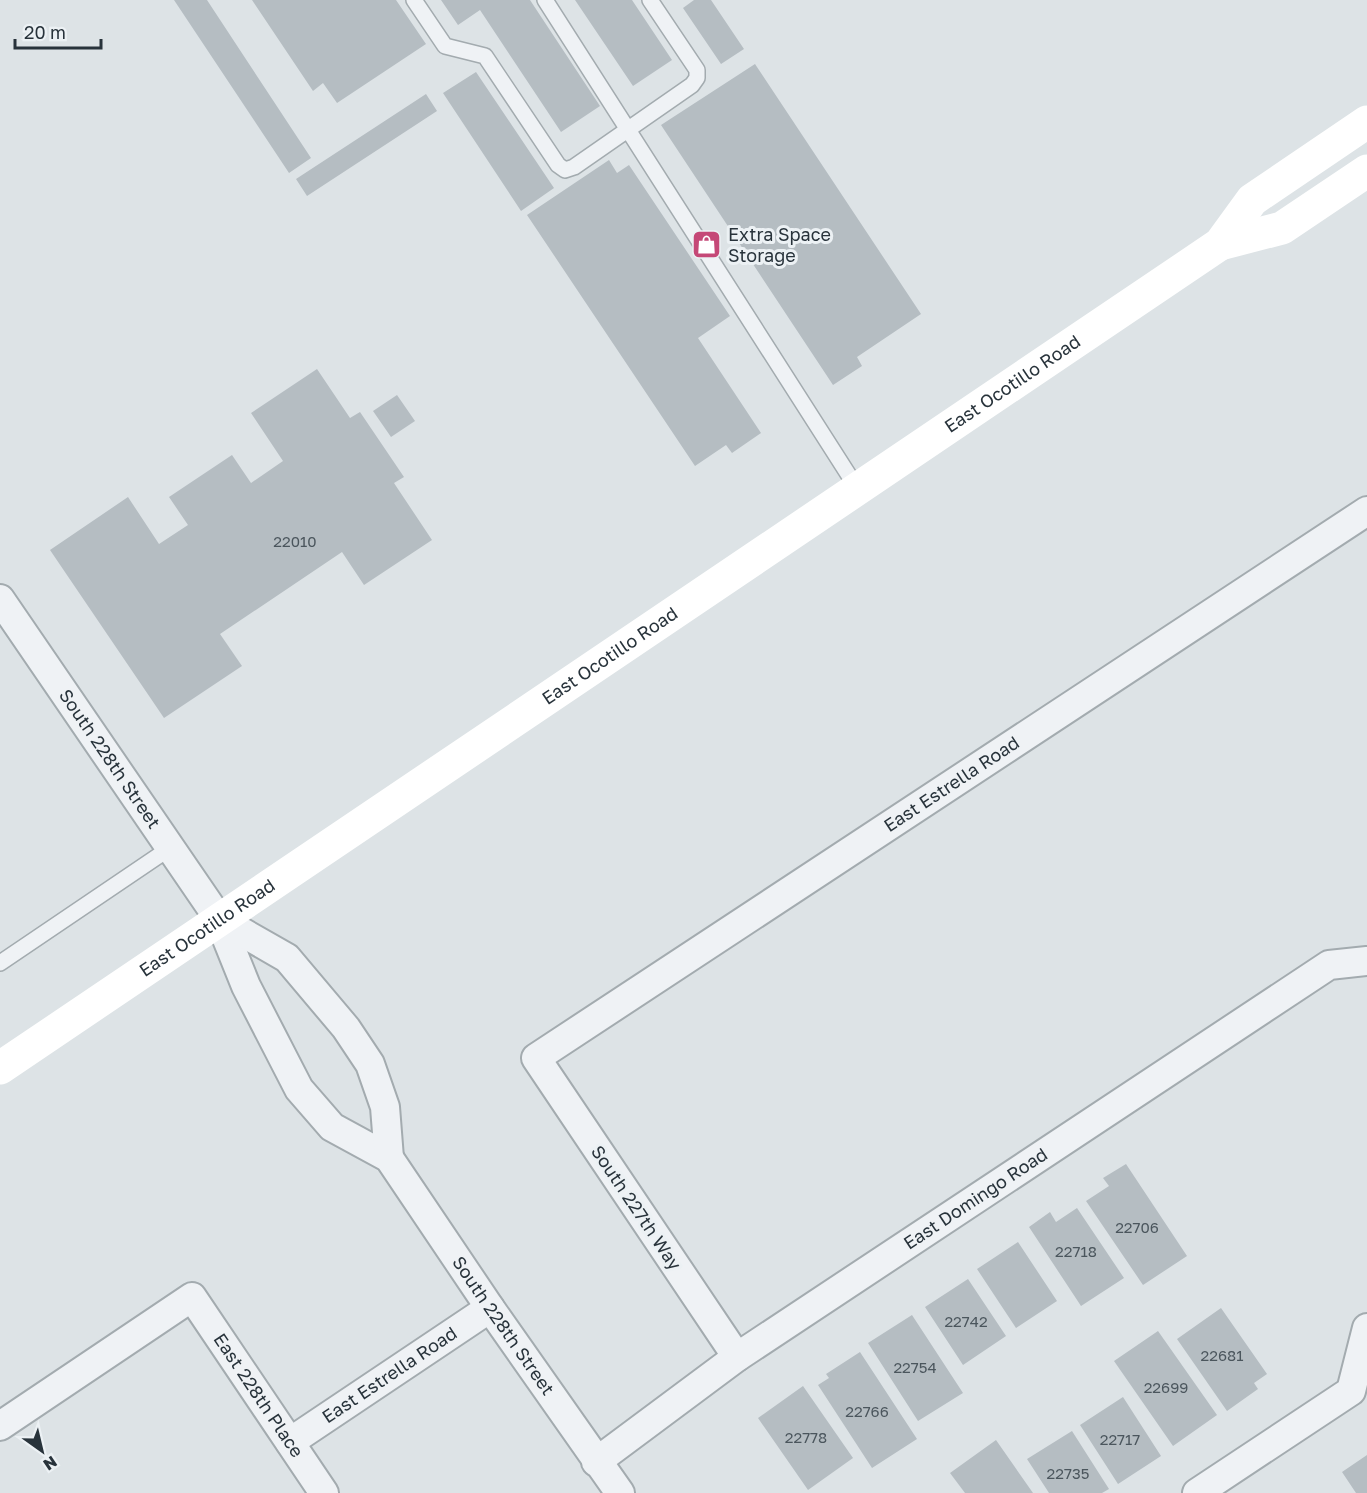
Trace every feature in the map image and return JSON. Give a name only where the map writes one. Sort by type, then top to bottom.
[{"type":"main road","name":"East Ocotillo Road","points":[[1220,244],[1252,200],[1367,122]]},
{"type":"main road","name":"East Ocotillo Road","points":[[0,1068],[1220,244],[1282,228],[1367,171]]},
{"type":"street","name":"East Estrella Road","points":[[536,1058],[1367,511]]},
{"type":"street","name":"South 228th Street","points":[[0,599],[219,919],[246,986],[299,1089],[332,1127],[389,1158],[596,1462],[620,1493]]},
{"type":"street","name":"South 228th Street","points":[[219,919],[287,958],[346,1028],[370,1064],[385,1107],[389,1158]]},
{"type":"street","name":"East Domingo Road","points":[[596,1462],[737,1357],[1329,965],[1367,961]]},
{"type":"street","name":"South 227th Way","points":[[536,1058],[737,1357]]},
{"type":"street","name":"East 228th Place","points":[[0,1426],[192,1297],[324,1493]]},
{"type":"street","name":"East Estrella Road","points":[[290,1442],[490,1308]]},
{"type":"street","points":[[1197,1493],[1352,1391],[1367,1328]]},
{"type":"lane","points":[[414,0],[445,46],[485,56],[558,165],[565,170],[574,167],[630,129],[697,78],[697,70],[650,0]]},
{"type":"lane","points":[[545,0],[630,129],[857,488]]},
{"type":"lane","points":[[0,963],[170,848]]},
{"type":"building","points":[[174,0],[207,0],[311,158],[289,173]]},
{"type":"building","points":[[252,0],[396,0],[426,44],[337,103],[323,83],[313,91]]},
{"type":"building","points":[[441,0],[530,0],[600,106],[561,132],[480,10],[458,25]]},
{"type":"building","points":[[575,0],[632,0],[672,60],[633,86]]},
{"type":"building","points":[[694,0],[711,0],[744,49],[721,64],[683,8]]},
{"type":"building","points":[[755,64],[921,314],[857,357],[862,366],[833,385],[661,125]]},
{"type":"building","points":[[476,72],[554,188],[521,211],[443,93]]},
{"type":"building","points":[[426,94],[437,111],[307,196],[296,179]]},
{"type":"building","points":[[609,160],[617,173],[629,165],[730,316],[698,338],[761,433],[732,453],[726,445],[695,466],[527,215]]},
{"type":"building","points":[[317,369],[350,418],[360,412],[404,477],[394,483],[432,540],[364,585],[342,552],[220,634],[242,666],[164,718],[50,550],[128,497],[159,544],[188,525],[169,497],[232,455],[251,483],[283,461],[251,413]]},
{"type":"building","points":[[397,395],[415,421],[391,437],[373,411]]},
{"type":"building","points":[[1126,1164],[1187,1256],[1143,1285],[1086,1201],[1109,1186],[1103,1178]]},
{"type":"building","points":[[1077,1208],[1124,1278],[1081,1306],[1029,1227],[1050,1212],[1056,1222]]},
{"type":"building","points":[[1018,1242],[1057,1301],[1016,1328],[977,1269]]},
{"type":"building","points":[[968,1279],[1006,1336],[963,1365],[925,1307]]},
{"type":"building","points":[[1221,1308],[1267,1374],[1254,1383],[1258,1389],[1227,1411],[1177,1339]]},
{"type":"building","points":[[912,1315],[963,1393],[918,1421],[868,1343]]},
{"type":"building","points":[[1158,1331],[1217,1415],[1173,1446],[1114,1361]]},
{"type":"building","points":[[860,1352],[917,1439],[872,1468],[818,1385],[829,1378],[826,1374]]},
{"type":"building","points":[[803,1386],[853,1458],[808,1490],[758,1418]]},
{"type":"building","points":[[1123,1397],[1161,1456],[1118,1484],[1080,1425]]},
{"type":"building","points":[[1072,1431],[1109,1489],[1102,1493],[1049,1493],[1027,1459]]},
{"type":"building","points":[[996,1440],[1033,1493],[965,1493],[950,1473]]},
{"type":"building","points":[[1367,1455],[1367,1493],[1356,1493],[1342,1472]]},
{"type":"place","name":"Extra Space Storage","points":[[707,245]]}]
